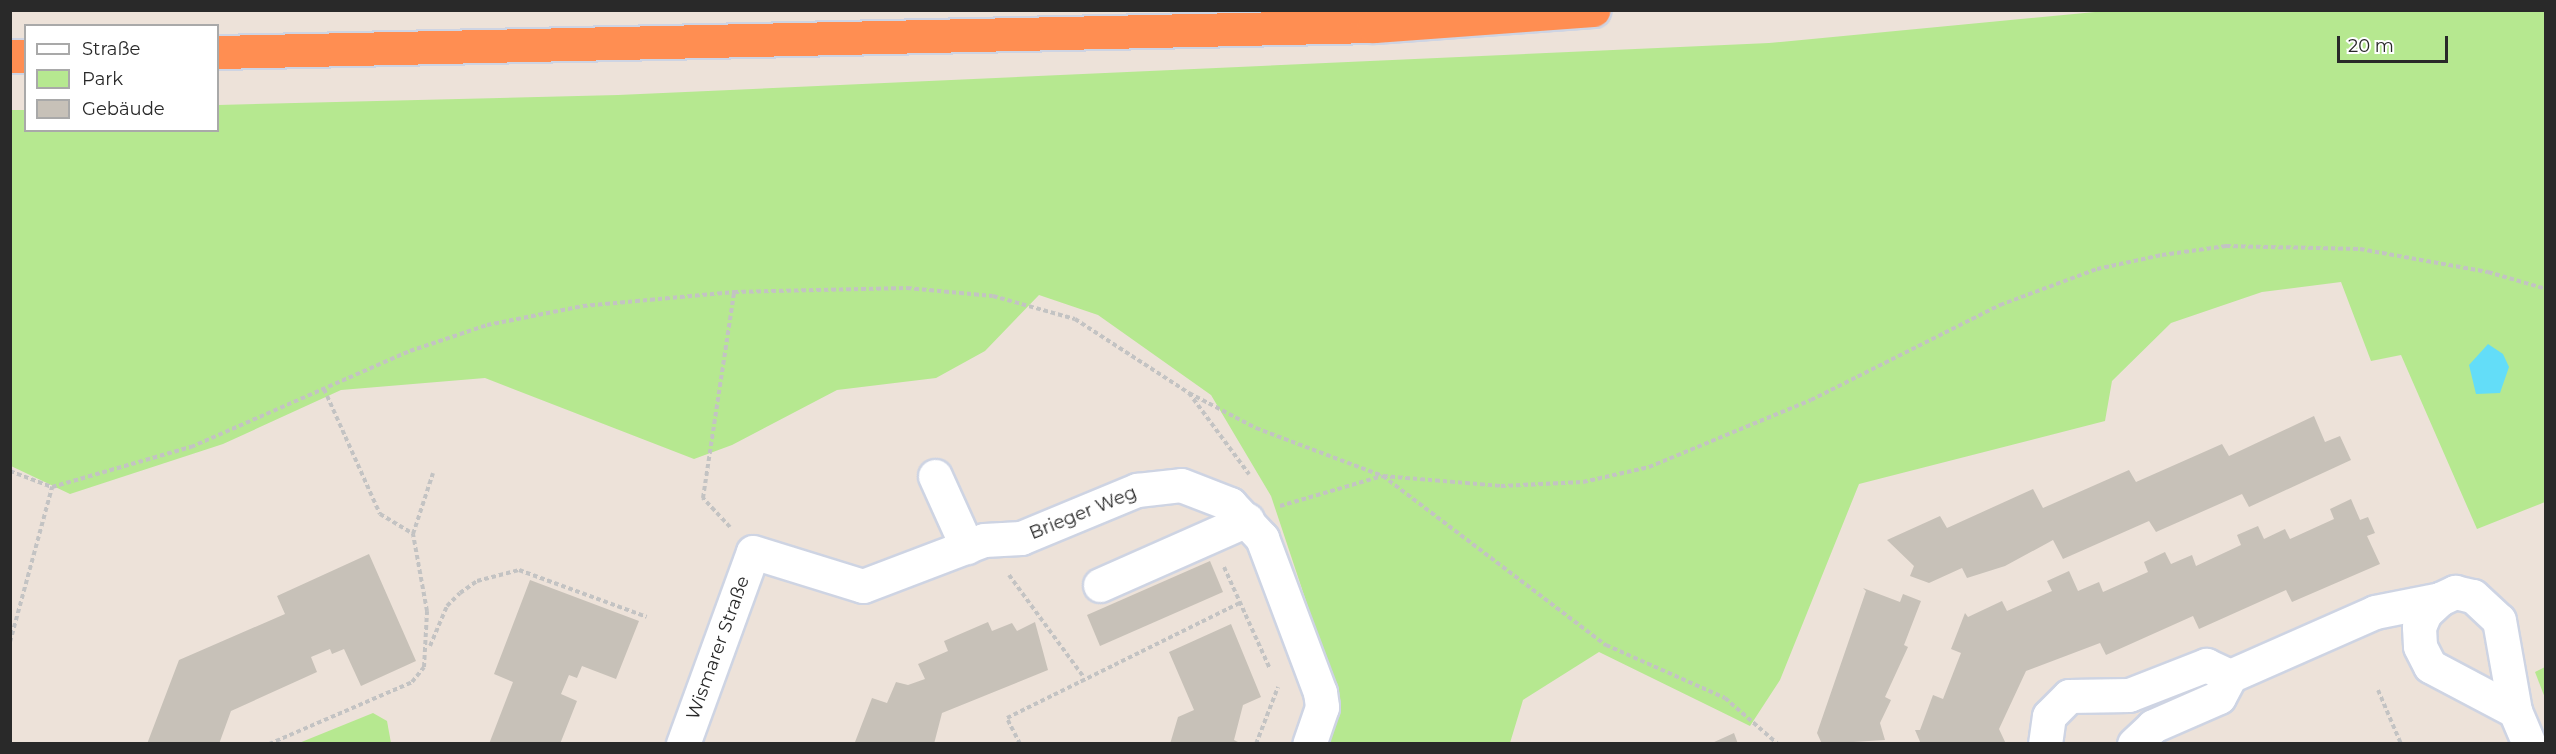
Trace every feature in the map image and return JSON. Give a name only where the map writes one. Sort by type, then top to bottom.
[{"type":"highway","points":[[219,52],[1374,26],[1593,10]]},
{"type":"street","points":[[935,476],[975,544]]},
{"type":"street","name":"Brieger Weg","points":[[753,552],[863,586],[975,544],[1021,538],[1159,486],[1210,493],[1247,520],[1262,538],[1320,692],[1322,708],[1309,744]]},
{"type":"street","points":[[1100,585],[1247,520]]},
{"type":"street","name":"Wismarer Straße","points":[[683,744],[753,552]]},
{"type":"street","points":[[2134,744],[2153,726],[2219,697],[2230,676],[2375,612],[2440,599],[2455,592],[2473,596],[2499,620],[2515,711],[2529,744]]},
{"type":"street","points":[[2440,599],[2425,613],[2419,627],[2420,646],[2430,666],[2515,711]]},
{"type":"street","points":[[2045,744],[2049,716],[2069,696],[2129,695],[2206,665],[2230,676]]},
{"type":"path","points":[[10,471],[52,487],[192,447],[410,351],[487,325],[583,306],[734,292],[907,288],[993,296],[1075,319],[1189,393],[1256,428],[1383,476],[1501,486],[1583,482],[1649,467],[1811,400],[2000,305],[2097,269],[2162,255],[2226,246],[2360,249],[2488,272],[2546,289]]},
{"type":"path","points":[[734,292],[703,498],[753,552]]},
{"type":"path","points":[[324,389],[380,514],[413,534]]},
{"type":"path","points":[[1189,393],[1224,434],[1251,477]]},
{"type":"path","points":[[429,648],[413,534],[434,473]]},
{"type":"path","points":[[1247,520],[1383,476]]},
{"type":"path","points":[[1383,476],[1606,645],[1725,698],[1778,744]]},
{"type":"path","points":[[10,642],[52,487]]},
{"type":"path","points":[[1211,536],[1279,688],[1256,744]]},
{"type":"path","points":[[975,544],[1083,676]]},
{"type":"path","points":[[269,744],[412,682],[424,668],[429,648],[447,606],[477,581],[519,570],[647,617]]},
{"type":"path","points":[[1020,744],[1007,718],[1083,676],[1240,603]]},
{"type":"path","points":[[2378,690],[2402,744]]},
{"type":"green space","points":[[2116,10],[2545,11],[2545,502],[2477,529],[2401,355],[2371,361],[2341,282],[2262,292],[2171,323],[2112,381],[2105,421],[1859,484],[1780,680],[1750,726],[1599,652],[1523,700],[1510,743],[1327,743],[1338,697],[1271,496],[1211,395],[1098,315],[1039,295],[985,351],[936,378],[837,390],[732,445],[694,459],[485,378],[341,390],[223,444],[70,494],[11,466],[11,110],[24,110],[24,132],[219,132],[219,105],[618,95],[1769,43]]},
{"type":"green space","points":[[2545,667],[2545,698],[2535,672]]},
{"type":"green space","points":[[373,713],[387,721],[391,743],[299,743]]},
{"type":"water","points":[[2488,344],[2503,354],[2509,367],[2500,393],[2476,394],[2469,365]]},
{"type":"building","points":[[2314,416],[2325,442],[2340,436],[2351,460],[2249,507],[2242,494],[2156,532],[2149,521],[2063,559],[2053,540],[2005,566],[1967,578],[1962,568],[1929,583],[1910,576],[1914,566],[1887,540],[1940,516],[1947,528],[2033,489],[2043,508],[2129,470],[2136,482],[2222,444],[2229,456]]},
{"type":"building","points":[[2351,499],[2360,520],[2368,517],[2375,533],[2367,536],[2380,564],[2292,602],[2286,590],[2199,629],[2193,616],[2106,655],[2100,643],[2026,671],[1999,729],[2006,744],[1921,744],[1915,730],[1920,730],[1933,695],[1943,699],[1961,653],[1951,649],[1965,613],[1968,617],[2002,601],[2007,611],[2052,591],[2047,581],[2069,571],[2078,591],[2099,582],[2103,592],[2148,572],[2144,562],[2165,552],[2171,564],[2192,555],[2196,566],[2241,545],[2237,535],[2258,526],[2264,539],[2285,529],[2290,539],[2334,519],[2330,509]]},
{"type":"building","points":[[369,554],[416,661],[361,686],[344,649],[332,654],[330,649],[311,657],[317,672],[231,711],[219,744],[147,744],[179,660],[285,614],[277,596]]},
{"type":"building","points":[[1210,561],[1223,592],[1100,646],[1087,615]]},
{"type":"building","points":[[530,580],[639,621],[616,679],[582,666],[577,678],[569,675],[561,694],[577,701],[560,744],[489,744],[513,682],[494,674]]},
{"type":"building","points":[[1863,588],[1900,602],[1903,594],[1921,601],[1904,645],[1908,647],[1885,697],[1891,700],[1880,723],[1885,740],[1822,744],[1817,733],[1866,591]]},
{"type":"building","points":[[988,622],[992,631],[1012,623],[1017,631],[1035,622],[1048,670],[942,713],[934,744],[855,742],[872,698],[887,703],[896,682],[908,685],[925,679],[918,664],[948,651],[944,641]]},
{"type":"building","points":[[1231,624],[1261,697],[1243,705],[1234,740],[1242,744],[1170,744],[1178,717],[1194,710],[1169,652]]},
{"type":"building","points":[[1734,733],[1738,744],[1701,744],[1712,743]]}]
